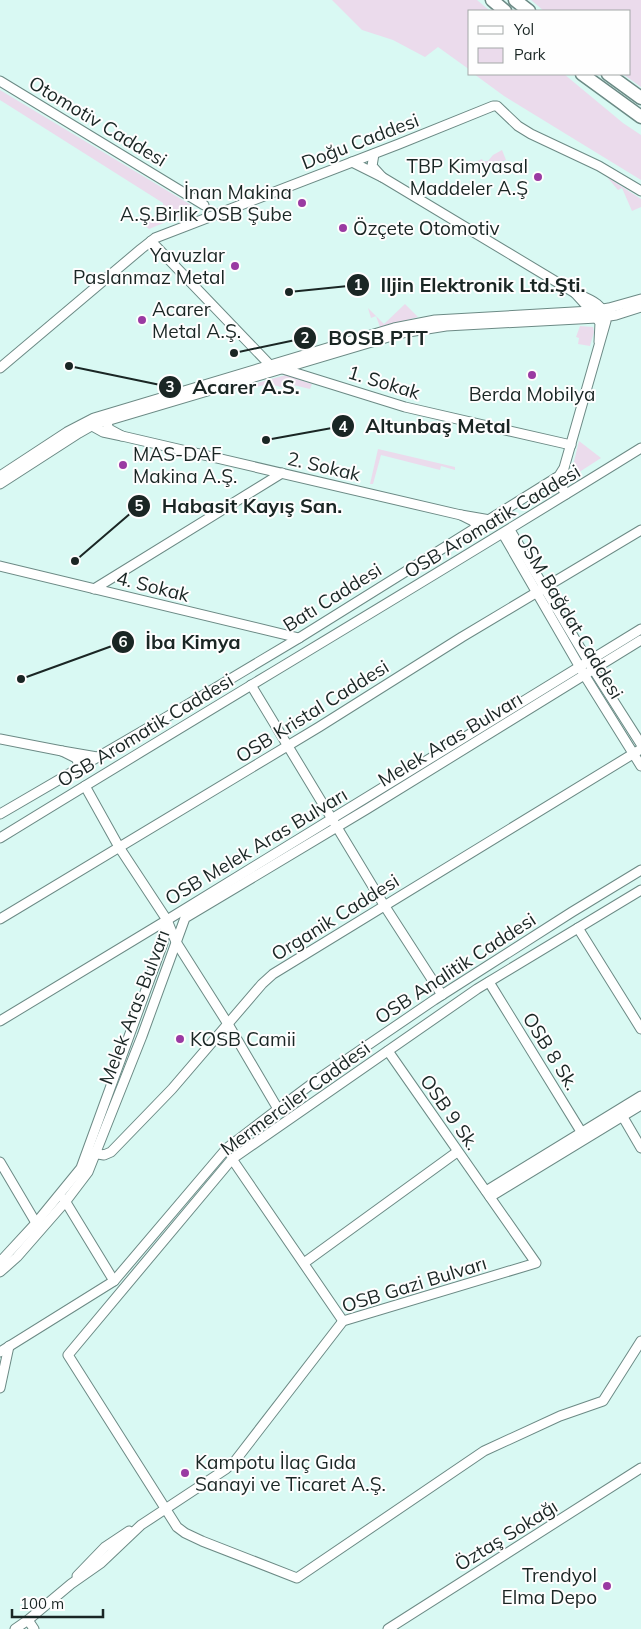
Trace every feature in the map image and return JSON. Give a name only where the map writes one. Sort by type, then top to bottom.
[{"type":"highway","points":[[492,0],[504,10]]},
{"type":"highway","points":[[515,0],[528,10]]},
{"type":"highway","points":[[583,75],[641,118]]},
{"type":"highway","points":[[609,75],[641,98]]},
{"type":"street","name":"Otomotiv Caddesi","points":[[0,81],[204,205]]},
{"type":"street","name":"Doğu Caddesi","points":[[0,368],[151,240],[495,105],[518,126],[531,134],[599,166],[641,191]]},
{"type":"street","points":[[374,154],[372,166],[382,177]]},
{"type":"street","points":[[352,162],[382,177],[575,294],[596,303],[600,314],[599,342],[564,468],[556,478],[566,494]]},
{"type":"street","points":[[151,240],[277,367]]},
{"type":"street","points":[[0,484],[79,433],[94,421],[106,421],[387,330],[420,322],[600,314],[641,299]]},
{"type":"street","points":[[0,476],[67,432],[94,421],[277,367],[298,363],[392,336],[427,327],[600,314],[641,307]]},
{"type":"street","points":[[298,363],[305,375]]},
{"type":"street","name":"1. Sokak","points":[[277,367],[406,407],[570,445]]},
{"type":"street","name":"2. Sokak","points":[[94,421],[96,428],[103,432],[490,520]]},
{"type":"street","points":[[106,421],[109,429],[122,436]]},
{"type":"street","name":"OSB Aromatik Caddesi","points":[[0,838],[506,532],[641,448]]},
{"type":"street","points":[[94,588],[282,473]]},
{"type":"street","name":"Batı Caddesi","points":[[0,814],[299,638],[556,478]]},
{"type":"street","name":"2. Sokak","points":[[461,514],[473,521],[478,527]]},
{"type":"street","name":"OSB Kristal Caddesi","points":[[0,919],[641,530]]},
{"type":"street","name":"OSM Bağdat Caddesi","points":[[506,532],[584,664],[585,676],[637,752],[641,766]]},
{"type":"street","name":"4. Sokak","points":[[0,566],[299,638]]},
{"type":"street","name":"OSB Melek Aras Bulvarı","points":[[0,1262],[38,1227],[63,1198],[91,1153],[116,1073],[163,943],[167,920],[334,823],[471,732],[641,628]]},
{"type":"street","name":"Melek Aras Bulvarı","points":[[91,1153],[126,1076],[185,918],[334,823],[585,676],[641,640]]},
{"type":"street","name":"OSM Bağdat Caddesi","points":[[584,664],[593,670],[641,744]]},
{"type":"street","points":[[251,685],[384,905],[442,996]]},
{"type":"street","points":[[0,739],[97,756]]},
{"type":"street","points":[[62,751],[76,758],[80,766]]},
{"type":"street","name":"Organik Caddesi","points":[[91,1153],[104,1155],[112,1152],[172,1089],[262,984],[273,974],[637,752]]},
{"type":"street","points":[[85,786],[119,846],[167,920],[176,942],[228,1024],[278,1109]]},
{"type":"street","name":"OSB Analitik Caddesi","points":[[0,1352],[114,1282],[227,1148],[278,1109],[321,1077],[442,996],[641,870]]},
{"type":"street","name":"Mermerciler Caddesi","points":[[165,1508],[68,1355],[232,1160],[388,1050],[489,982],[641,890]]},
{"type":"street","points":[[0,1021],[167,920]]},
{"type":"street","points":[[578,928],[641,1030]]},
{"type":"street","name":"OSB 8 Sk.","points":[[489,982],[583,1135]]},
{"type":"street","name":"OSB 9 Sk.","points":[[388,1050],[457,1152],[488,1194]]},
{"type":"street","points":[[116,1073],[126,1076]]},
{"type":"street","points":[[621,1113],[641,1096]]},
{"type":"street","points":[[488,1194],[583,1135],[621,1113],[641,1105]]},
{"type":"street","points":[[621,1113],[641,1148]]},
{"type":"street","points":[[304,1263],[457,1152]]},
{"type":"street","points":[[232,1160],[342,1321]]},
{"type":"street","points":[[0,1162],[38,1227],[17,1257],[0,1272]]},
{"type":"street","name":"OSB Gazi Bulvarı","points":[[28,1620],[71,1584],[92,1559],[111,1542],[141,1525],[226,1469],[235,1461],[342,1321],[536,1264],[488,1194]]},
{"type":"street","points":[[63,1198],[114,1282]]},
{"type":"street","points":[[165,1508],[177,1527],[185,1533],[296,1578],[484,1450],[560,1416],[603,1401],[641,1341]]},
{"type":"street","points":[[0,1388],[9,1346]]},
{"type":"street","name":"Öztaş Sokağı","points":[[388,1629],[641,1468]]},
{"type":"street","points":[[16,1629],[28,1620],[34,1629]]},
{"type":"green space","points":[[332,0],[477,0],[489,10],[468,10],[468,69],[438,47],[425,57],[393,40],[362,30]]},
{"type":"green space","points":[[531,0],[641,0],[641,87],[624,75],[631,75],[631,10],[543,10]]},
{"type":"green space","points":[[475,75],[565,75],[623,123],[641,135],[641,180],[504,96]]},
{"type":"green space","points":[[0,90],[191,205],[190,212],[149,229],[144,225],[164,211],[163,203],[0,100]]},
{"type":"green space","points":[[502,150],[506,160],[476,173],[473,163],[482,159],[483,161],[488,161],[493,155]]},
{"type":"green space","points":[[607,177],[641,199],[641,207],[632,211],[622,188],[618,190]]},
{"type":"green space","points":[[405,304],[418,317],[380,327],[376,316],[384,324]]},
{"type":"green space","points":[[368,308],[376,316],[371,318]]},
{"type":"green space","points":[[580,326],[593,327],[594,332],[590,346],[578,344],[579,338],[576,337]]},
{"type":"green space","points":[[286,375],[312,384],[310,389],[289,384],[284,388],[270,384],[255,387],[253,384]]},
{"type":"green space","points":[[579,441],[601,458],[570,478]]},
{"type":"green space","points":[[378,449],[455,467],[455,470],[441,466],[440,470],[381,455],[373,484],[370,484]]},
{"type":"place","name":"TBP Kimyasal Maddeler A.Ş","points":[[538,177]]},
{"type":"place","name":"İnan Makina A.Ş.Birlik OSB Şube","points":[[302,203]]},
{"type":"place","name":"Özçete Otomotiv","points":[[343,228]]},
{"type":"place","name":"Yavuzlar Paslanmaz Metal","points":[[235,266]]},
{"type":"place","name":"Iljin Elektronik Ltd.Şti.","points":[[289,292]]},
{"type":"place","name":"Acarer Metal A.Ş.","points":[[142,320]]},
{"type":"place","name":"BOSB PTT","points":[[234,353]]},
{"type":"place","name":"Acarer A.S.","points":[[69,366]]},
{"type":"place","name":"Berda Mobilya","points":[[532,375]]},
{"type":"place","name":"Altunbaş Metal","points":[[266,440]]},
{"type":"place","name":"MAS-DAF Makina A.Ş.","points":[[123,465]]},
{"type":"place","name":"Habasit Kayış San.","points":[[75,561]]},
{"type":"place","name":"İba Kimya","points":[[21,679]]},
{"type":"place","name":"KOSB Camii","points":[[180,1039]]},
{"type":"place","name":"Kampotu İlaç Gıda Sanayi ve Ticaret A.Ş.","points":[[185,1473]]},
{"type":"place","name":"Trendyol Elma Depo","points":[[607,1586]]}]
